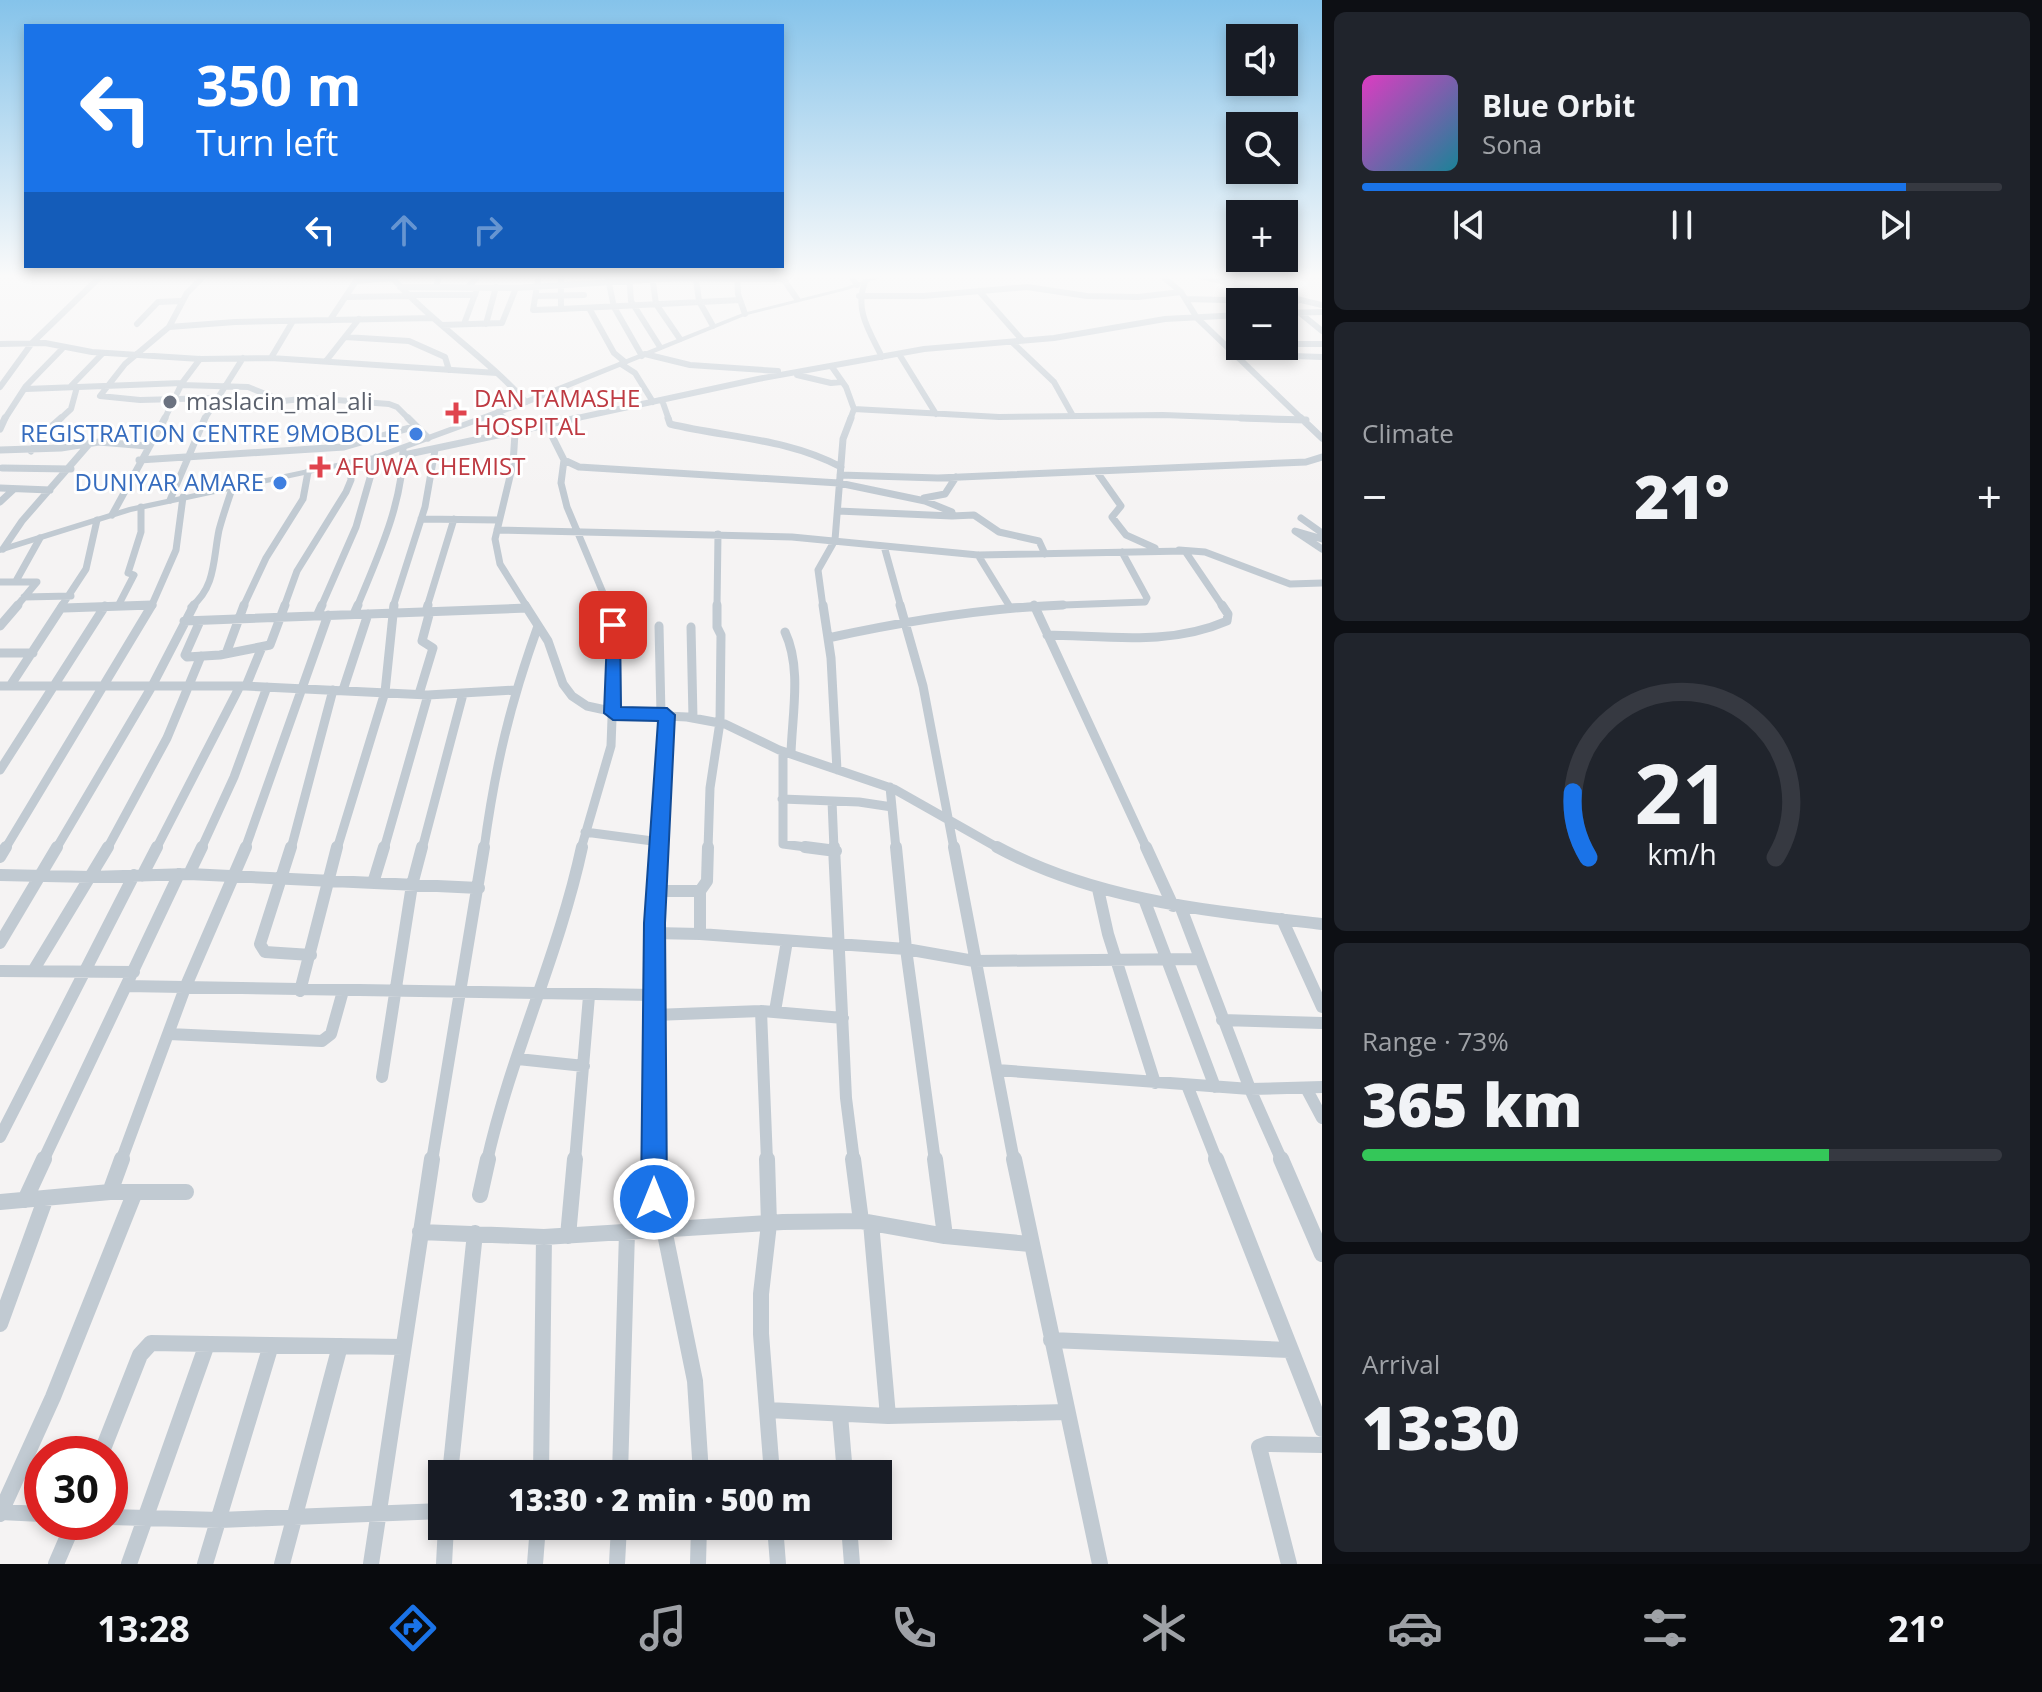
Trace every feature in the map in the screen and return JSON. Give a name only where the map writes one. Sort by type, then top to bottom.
[{"type":"street","points":[[0,387],[28,347]]},
{"type":"street","points":[[52,347],[134,356],[271,358],[497,373]]},
{"type":"street","points":[[145,347],[107,385],[101,397],[215,398]]},
{"type":"street","points":[[271,358],[278,347]]},
{"type":"street","points":[[326,361],[337,347]]},
{"type":"street","points":[[422,347],[445,357],[449,370]]},
{"type":"street","points":[[467,347],[526,402]]},
{"type":"street","points":[[611,347],[635,373],[653,402]]},
{"type":"street","points":[[639,347],[644,355],[690,365],[794,374],[831,383],[842,382]]},
{"type":"street","points":[[403,452],[428,438],[660,347]]},
{"type":"street","points":[[877,347],[882,357]]},
{"type":"street","points":[[1,550],[141,507],[233,486],[403,452],[435,450],[662,400],[882,357],[965,347]]},
{"type":"street","points":[[1017,347],[1054,382],[1073,416]]},
{"type":"street","points":[[0,429],[12,400],[62,349]]},
{"type":"street","points":[[1,469],[27,451],[71,409],[74,387],[103,353]]},
{"type":"street","points":[[899,354],[936,414]]},
{"type":"street","points":[[1298,356],[1322,357]]},
{"type":"street","points":[[170,500],[215,398],[243,358]]},
{"type":"street","points":[[112,515],[139,460],[176,400],[181,384],[200,359]]},
{"type":"street","points":[[1243,360],[1322,438]]},
{"type":"street","points":[[0,362],[16,361]]},
{"type":"street","points":[[832,367],[854,409],[843,439],[835,540],[818,570],[828,638],[837,770]]},
{"type":"street","points":[[26,389],[225,384],[259,389],[283,401],[310,398],[395,405],[428,438]]},
{"type":"street","points":[[662,400],[670,424],[793,445],[840,475],[945,507],[952,516]]},
{"type":"street","points":[[854,409],[936,414],[1163,415],[1306,420]]},
{"type":"street","points":[[498,412],[515,433],[512,464],[497,525],[500,563],[548,641],[564,687],[574,699],[613,713],[664,714],[720,722],[787,753],[890,787],[1022,859],[1098,889],[1177,907],[1322,924]]},
{"type":"street","points":[[139,460],[344,447],[416,426]]},
{"type":"street","points":[[480,1195],[497,1117],[541,993],[572,892],[585,832],[607,762],[613,713],[615,637],[608,601],[567,507],[561,483],[564,460],[547,426]]},
{"type":"street","points":[[0,450],[27,451],[90,443],[147,446]]},
{"type":"street","points":[[1,550],[90,443]]},
{"type":"street","points":[[300,991],[327,881],[385,692],[391,613],[432,479],[435,450]]},
{"type":"street","points":[[354,614],[377,557],[402,475],[403,452]]},
{"type":"street","points":[[110,1192],[185,988],[257,821],[323,616],[356,527],[376,457]]},
{"type":"street","points":[[564,460],[579,467],[956,477],[1306,462],[1322,457]]},
{"type":"street","points":[[200,621],[185,655],[201,656],[271,643],[278,617],[305,556],[348,486],[350,463]]},
{"type":"street","points":[[1,469],[71,469]]},
{"type":"street","points":[[227,651],[260,567],[297,513],[308,484],[308,472]]},
{"type":"street","points":[[1097,472],[1121,506],[1112,517],[1126,535],[1158,549],[1220,556],[1290,584],[1322,583]]},
{"type":"street","points":[[914,498],[934,499],[945,494],[956,477]]},
{"type":"street","points":[[0,943],[151,688],[193,604],[204,597],[211,581],[219,531],[233,486]]},
{"type":"street","points":[[348,486],[363,497]]},
{"type":"street","points":[[0,488],[50,490]]},
{"type":"street","points":[[0,502],[14,489]]},
{"type":"street","points":[[0,857],[153,605],[176,550],[183,497]]},
{"type":"street","points":[[118,606],[134,577],[128,573],[141,532],[141,507]]},
{"type":"street","points":[[838,511],[974,515],[999,532],[1039,541],[1045,554]]},
{"type":"street","points":[[1301,518],[1322,533]]},
{"type":"street","points":[[421,519],[578,530],[835,540],[978,555],[1185,551]]},
{"type":"street","points":[[373,883],[407,774],[433,648],[422,641],[454,519]]},
{"type":"street","points":[[4,688],[33,653],[86,569],[97,520]]},
{"type":"street","points":[[1322,539],[1295,531],[1322,549]]},
{"type":"street","points":[[700,934],[700,891],[707,881],[710,788],[720,722],[722,643],[717,627],[718,534]]},
{"type":"street","points":[[16,581],[40,538]]},
{"type":"street","points":[[884,546],[923,686],[1030,1244],[1100,1564]]},
{"type":"street","points":[[1047,635],[1146,637],[1197,633],[1227,621],[1228,614],[1185,551]]},
{"type":"street","points":[[828,638],[904,621],[1010,607],[1145,602],[1147,598],[1122,552]]},
{"type":"street","points":[[978,555],[1010,607]]},
{"type":"street","points":[[0,582],[37,582],[0,626]]},
{"type":"street","points":[[24,597],[71,596]]},
{"type":"street","points":[[64,608],[153,605]]},
{"type":"street","points":[[1034,605],[1177,907],[1250,1089],[1322,1254]]},
{"type":"street","points":[[0,770],[105,606]]},
{"type":"street","points":[[184,621],[527,608]]},
{"type":"street","points":[[311,955],[265,952],[260,944],[338,690],[368,614]]},
{"type":"street","points":[[371,1564],[420,1232],[479,888],[494,772],[515,690],[538,626]]},
{"type":"street","points":[[659,626],[664,714],[654,933],[659,1229],[695,1383],[702,1437],[701,1460]]},
{"type":"street","points":[[691,627],[693,718]]},
{"type":"street","points":[[785,632],[792,660],[782,799],[783,844],[836,851]]},
{"type":"street","points":[[0,1137],[86,971],[262,647]]},
{"type":"street","points":[[0,653],[33,653]]},
{"type":"street","points":[[33,971],[91,877],[190,687],[201,656]]},
{"type":"street","points":[[4,688],[243,686],[423,694],[515,690]]},
{"type":"street","points":[[25,1200],[126,986],[234,777],[267,687]]},
{"type":"street","points":[[382,1077],[412,885],[463,694]]},
{"type":"street","points":[[890,787],[906,949],[945,1236]]},
{"type":"street","points":[[782,799],[892,807]]},
{"type":"street","points":[[832,801],[846,1098],[866,1222],[888,1416]]},
{"type":"street","points":[[585,832],[660,842]]},
{"type":"street","points":[[0,875],[91,877],[184,874],[479,888]]},
{"type":"street","points":[[1098,889],[1155,1083]]},
{"type":"street","points":[[657,891],[700,891]]},
{"type":"street","points":[[1144,899],[1215,1087]]},
{"type":"street","points":[[1282,919],[1322,1007]]},
{"type":"street","points":[[654,933],[906,949],[974,961],[1200,959]]},
{"type":"street","points":[[771,1460],[761,1307],[769,1224],[768,1011],[787,941]]},
{"type":"street","points":[[0,971],[134,972]]},
{"type":"street","points":[[126,986],[654,995]]},
{"type":"street","points":[[169,1034],[322,1041],[331,1034],[343,991]]},
{"type":"street","points":[[568,1236],[589,996]]},
{"type":"street","points":[[654,1015],[768,1011],[843,1018]]},
{"type":"street","points":[[1222,1020],[1322,1023]]},
{"type":"street","points":[[518,1059],[584,1066]]},
{"type":"street","points":[[997,1070],[1250,1089],[1322,1087]]},
{"type":"street","points":[[1187,1085],[1322,1429]]},
{"type":"street","points":[[1306,1088],[1322,1118]]},
{"type":"street","points":[[0,1202],[110,1192],[186,1192]]},
{"type":"street","points":[[24,1514],[0,1513],[53,1397],[135,1192]]},
{"type":"street","points":[[0,1324],[45,1200]]},
{"type":"street","points":[[420,1232],[544,1237],[659,1229],[866,1222],[945,1236],[1030,1244]]},
{"type":"street","points":[[620,1460],[627,1232]]},
{"type":"street","points":[[451,1460],[475,1233]]},
{"type":"street","points":[[541,1460],[544,1237]]},
{"type":"street","points":[[1051,1340],[1290,1350]]},
{"type":"street","points":[[108,1436],[145,1348],[151,1343],[403,1347]]},
{"type":"street","points":[[129,1564],[207,1344]]},
{"type":"street","points":[[205,1564],[271,1345]]},
{"type":"street","points":[[282,1564],[340,1346]]},
{"type":"street","points":[[768,1410],[888,1416],[1067,1412]]},
{"type":"street","points":[[840,1415],[844,1460]]},
{"type":"street","points":[[1289,1564],[1259,1447],[1267,1444],[1322,1445]]},
{"type":"street","points":[[128,1517],[220,1520],[428,1512]]},
{"type":"street","points":[[56,1564],[66,1540]]},
{"type":"street","points":[[444,1564],[445,1540]]},
{"type":"street","points":[[535,1564],[537,1540]]},
{"type":"street","points":[[617,1564],[618,1540]]},
{"type":"street","points":[[698,1564],[699,1540]]},
{"type":"street","points":[[776,1540],[778,1564]]},
{"type":"street","points":[[850,1540],[852,1564]]},
{"type":"place","name":"maslacin_mal_ali","points":[[170,402]]},
{"type":"place","name":"DAN TAMASHE HOSPITAL","points":[[456,413]]},
{"type":"place","name":"REGISTRATION CENTRE 9MOBOLE","points":[[416,434]]},
{"type":"place","name":"AFUWA CHEMIST","points":[[320,467]]},
{"type":"place","name":"DUNIYAR AMARE","points":[[280,483]]},
{"type":"route","points":[[613,625],[613,713],[667,715],[654,923],[654,1199]]}]
